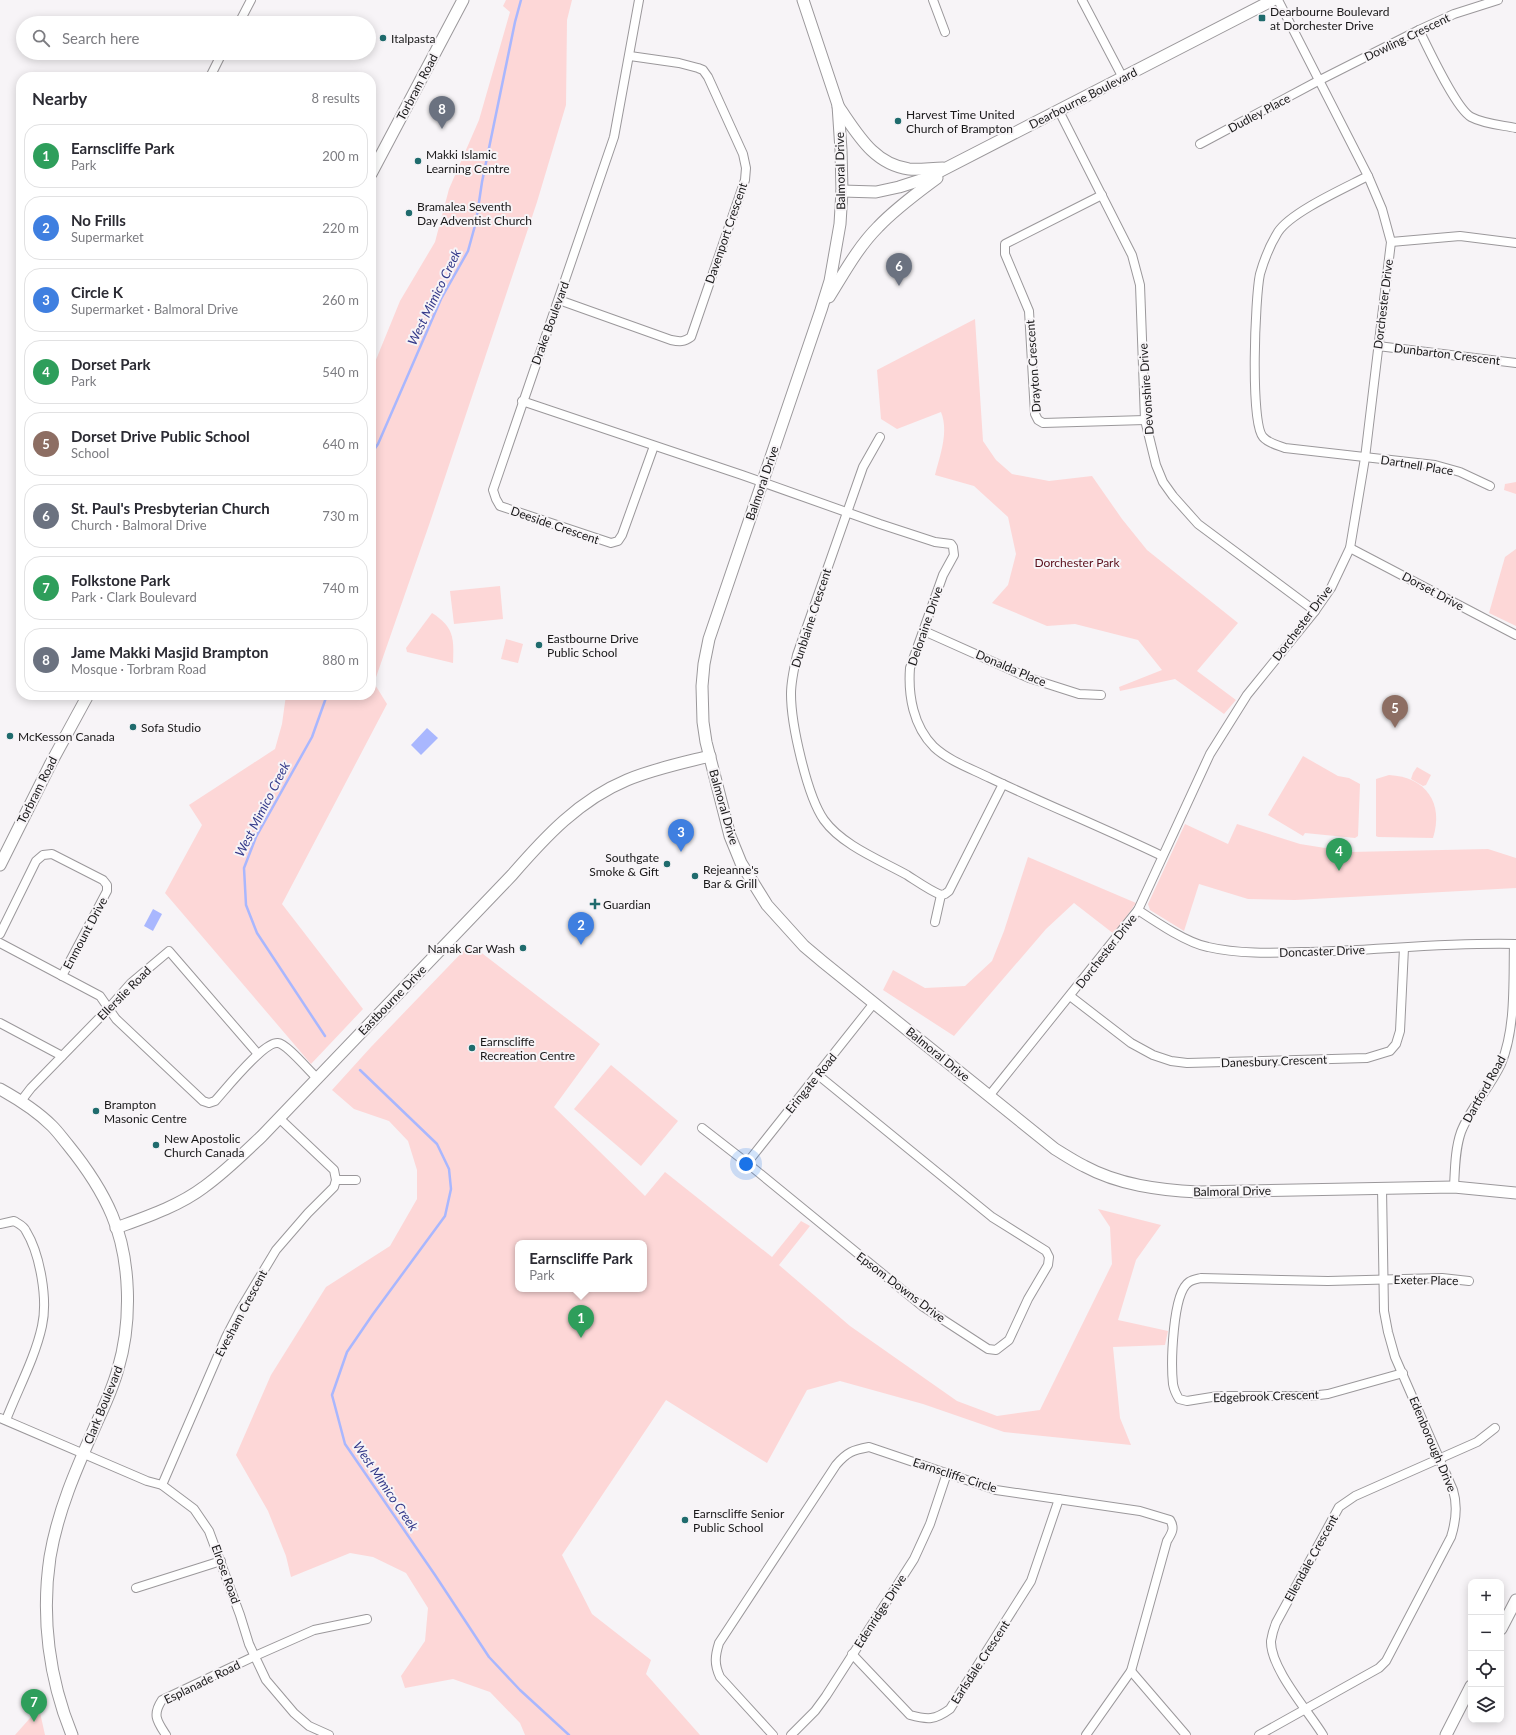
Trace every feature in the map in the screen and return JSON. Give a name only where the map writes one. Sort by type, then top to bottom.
[{"type":"street","points":[[242,16],[251,0]]},
{"type":"street","name":"Torbram Road","points":[[376,165],[463,0]]},
{"type":"street","name":"Drake Boulevard","points":[[522,402],[559,300],[614,137],[640,0]]},
{"type":"street","name":"Balmoral Drive","points":[[803,0],[838,105],[842,191],[840,224],[835,257],[821,310],[709,640],[704,664],[702,704],[704,728],[730,836],[741,863],[767,905],[804,946],[1055,1149],[1085,1167],[1119,1180],[1145,1187],[1170,1191],[1198,1192],[1454,1187],[1516,1193]]},
{"type":"street","points":[[933,0],[945,32]]},
{"type":"street","points":[[1082,0],[1123,78]]},
{"type":"street","name":"Dearbourne Boulevard","points":[[842,191],[876,192],[922,180],[1274,0]]},
{"type":"street","name":"Dorchester Drive","points":[[989,1096],[1138,910],[1210,754],[1247,695],[1331,588],[1350,548],[1365,458],[1390,242],[1382,209],[1368,176],[1318,81],[1278,0]]},
{"type":"street","name":"Dowling Crescent","points":[[1318,81],[1454,14],[1498,0]]},
{"type":"street","points":[[1419,30],[1459,106],[1470,116],[1484,122],[1516,128]]},
{"type":"street","name":"Davenport Crescent","points":[[559,300],[671,340],[682,342],[686,341],[691,337],[745,180],[746,168],[743,154],[708,76],[703,70],[679,63],[630,56]]},
{"type":"street","points":[[212,72],[218,60]]},
{"type":"street","name":"Dudley Place","points":[[1200,144],[1318,81]]},
{"type":"street","points":[[838,105],[862,140],[880,158],[895,166],[910,169],[950,167]]},
{"type":"street","name":"Devonshire Drive","points":[[1059,111],[1132,255],[1140,284],[1146,420],[1156,466],[1163,482],[1173,496],[1198,524],[1314,611]]},
{"type":"street","points":[[821,310],[859,249],[877,227],[950,167]]},
{"type":"street","name":"Dartnell Place","points":[[1368,176],[1292,217],[1278,232],[1265,259],[1260,276],[1254,339],[1257,420],[1262,437],[1272,444],[1285,448],[1435,465],[1460,472],[1490,486]]},
{"type":"street","name":"Drayton Crescent","points":[[1102,195],[1005,244],[1005,254],[1029,311],[1035,414],[1038,420],[1043,423],[1146,420]]},
{"type":"street","points":[[1390,242],[1460,236],[1516,243]]},
{"type":"street","name":"Dunbarton Crescent","points":[[1378,346],[1516,363]]},
{"type":"street","points":[[522,402],[762,482]]},
{"type":"street","name":"Deeside Crescent","points":[[522,402],[493,490],[500,506],[604,542],[610,543],[618,541],[622,535],[654,446]]},
{"type":"street","name":"Dunblaine Crescent","points":[[880,437],[863,467],[797,655],[791,693],[792,709],[802,761],[814,803],[824,820],[847,842],[941,895]]},
{"type":"street","name":"Deloraine Drive","points":[[762,482],[847,513],[935,542],[951,544],[954,555],[943,575],[910,668],[909,684],[911,702],[918,722],[926,737],[935,747],[949,757],[1003,784],[1162,856]]},
{"type":"street","name":"Dorset Drive","points":[[1350,548],[1516,635]]},
{"type":"street","name":"Donalda Place","points":[[924,631],[1029,678],[1078,694],[1101,695]]},
{"type":"street","name":"Torbram Road","points":[[0,865],[50,763],[85,700]]},
{"type":"street","name":"Eastbourne Drive","points":[[116,1228],[177,1204],[204,1188],[236,1160],[280,1118],[316,1078],[562,822],[595,797],[626,781],[642,774],[710,756]]},
{"type":"street","points":[[935,922],[941,895],[946,894],[949,890],[1003,784]]},
{"type":"street","name":"Enmount Drive","points":[[0,934],[36,861],[43,855],[52,854],[103,880],[107,885],[107,891],[62,976]]},
{"type":"street","name":"Doncaster Drive","points":[[1138,910],[1186,938],[1206,947],[1220,949],[1271,953],[1515,944]]},
{"type":"street","points":[[0,943],[100,996],[116,1019],[203,1101],[209,1103],[215,1101],[269,1044],[278,1043],[285,1047],[316,1078]]},
{"type":"street","name":"Dartford Road","points":[[1454,1187],[1457,1148],[1461,1133],[1469,1116],[1501,1064],[1508,1041],[1512,1016],[1515,944]]},
{"type":"street","name":"Danesbury Crescent","points":[[1070,996],[1131,1044],[1153,1055],[1171,1061],[1187,1063],[1253,1062],[1367,1058],[1390,1051],[1396,1044],[1400,1031],[1404,948]]},
{"type":"street","name":"Ellerslie Road","points":[[22,1101],[31,1088],[109,1008],[131,983],[168,951],[258,1054]]},
{"type":"street","name":"Eringate Road","points":[[747,1163],[874,1004]]},
{"type":"street","points":[[0,1024],[62,1056]]},
{"type":"street","name":"Epsom Downs Drive","points":[[702,1128],[922,1306],[988,1349],[996,1350],[1009,1340],[1028,1299],[1048,1265],[1049,1257],[1046,1251],[992,1217],[818,1075]]},
{"type":"street","name":"Clark Boulevard","points":[[0,1089],[22,1101],[52,1126],[83,1163],[112,1215],[120,1242],[127,1281],[128,1307],[126,1338],[112,1387],[60,1515],[50,1557],[47,1598],[47,1635],[52,1672],[64,1716],[72,1735]]},
{"type":"street","points":[[280,1118],[334,1170],[336,1180],[356,1180]]},
{"type":"street","name":"Evesham Crescent","points":[[162,1485],[226,1337],[240,1310],[276,1250],[308,1213],[334,1187],[336,1180]]},
{"type":"street","name":"Edenborough Drive","points":[[1259,1735],[1379,1668],[1386,1661],[1451,1537],[1454,1527],[1456,1502],[1439,1458],[1395,1357],[1388,1332],[1384,1312],[1382,1188]]},
{"type":"street","points":[[0,1224],[14,1222],[26,1230],[38,1255],[44,1300],[42,1324],[37,1344],[3,1419]]},
{"type":"street","name":"Edgebrook Crescent","points":[[1383,1280],[1328,1281],[1201,1278],[1189,1282],[1183,1289],[1180,1297],[1173,1334],[1173,1385],[1179,1399],[1187,1401],[1218,1396],[1310,1396],[1328,1394],[1403,1374]]},
{"type":"street","name":"Exeter Place","points":[[1383,1280],[1442,1278],[1469,1282]]},
{"type":"street","name":"Elrose Road","points":[[3,1419],[147,1481],[162,1485],[194,1508],[209,1531],[255,1656],[266,1680],[294,1714],[309,1726],[329,1735]]},
{"type":"street","name":"Ellendale Crescent","points":[[1323,1735],[1312,1718],[1296,1699],[1274,1658],[1271,1641],[1276,1623],[1339,1507],[1355,1496],[1477,1442],[1496,1428]]},
{"type":"street","name":"Earnscliffe Circle","points":[[773,1735],[720,1677],[715,1666],[715,1654],[719,1643],[836,1465],[845,1454],[860,1448],[869,1447],[996,1490],[1140,1511],[1170,1520],[1173,1531],[1167,1541],[1131,1671],[1086,1735]]},
{"type":"street","name":"Edenridge Drive","points":[[791,1735],[815,1711],[914,1559],[930,1524],[947,1473]]},
{"type":"street","name":"Earlsdale Crescent","points":[[852,1654],[897,1704],[910,1715],[922,1719],[930,1719],[940,1716],[950,1709],[1031,1582],[1060,1500]]},
{"type":"street","points":[[136,1588],[221,1562]]},
{"type":"street","points":[[1504,1623],[1516,1600]]},
{"type":"street","name":"Esplanade Road","points":[[166,1735],[158,1723],[156,1714],[156,1708],[162,1700],[314,1630],[367,1619]]},
{"type":"street","points":[[1131,1671],[1186,1735]]},
{"type":"street","points":[[1446,1735],[1470,1687]]},
{"type":"green space","points":[[506,0],[572,0],[567,20],[566,105],[537,202],[429,525],[376,677],[376,360],[400,301],[435,242],[449,189],[479,120],[510,12],[503,6]]},
{"type":"green space","name":"Dorchester Park","points":[[975,319],[983,441],[996,460],[1012,474],[1049,481],[1092,476],[1122,519],[1147,550],[1238,623],[1197,671],[1236,700],[1224,714],[1175,679],[1120,691],[1119,687],[1162,670],[1138,640],[1075,624],[1047,626],[992,603],[1008,585],[1016,554],[1008,517],[974,486],[935,475],[944,435],[941,412],[897,429],[881,419],[877,370]]},
{"type":"green space","points":[[1516,482],[1516,494],[1504,490],[1505,484]]},
{"type":"green space","points":[[1516,549],[1516,626],[1489,613],[1505,557]]},
{"type":"green space","points":[[500,586],[503,619],[454,624],[450,591]]},
{"type":"green space","points":[[432,613],[449,628],[453,640],[453,663],[407,652],[406,648]]},
{"type":"green space","points":[[506,639],[523,644],[518,663],[501,659]]},
{"type":"green space","points":[[376,686],[387,704],[282,904],[363,1009],[311,1064],[165,893],[202,825],[189,805],[275,749],[282,724],[285,700],[376,700]]},
{"type":"green space","points":[[1303,756],[1338,776],[1349,778],[1360,784],[1358,836],[1355,838],[1305,833],[1303,836],[1268,815]]},
{"type":"green space","points":[[1417,767],[1431,775],[1426,785],[1423,786],[1411,779]]},
{"type":"green space","points":[[1389,775],[1402,777],[1413,781],[1429,794],[1434,803],[1436,814],[1436,825],[1433,838],[1376,836],[1376,779]]},
{"type":"green space","points":[[1185,824],[1228,844],[1237,824],[1300,844],[1350,852],[1488,849],[1516,858],[1516,888],[1295,900],[1248,899],[1199,884],[1184,931],[1150,910],[1148,904]]},
{"type":"green space","points":[[1028,857],[1136,903],[1114,934],[1074,903],[1046,929],[954,1036],[883,990],[893,970],[925,988],[965,986],[992,961],[1004,931]]},
{"type":"green space","points":[[470,944],[600,1044],[554,1107],[645,1196],[665,1172],[772,1257],[801,1221],[810,1226],[779,1265],[850,1326],[957,1401],[997,1416],[1040,1410],[1112,1264],[1110,1227],[1098,1209],[1161,1225],[1136,1260],[1118,1320],[1168,1331],[1165,1345],[1113,1347],[1120,1418],[1131,1445],[1004,1432],[923,1404],[840,1381],[807,1390],[767,1463],[666,1400],[562,1555],[592,1614],[651,1660],[646,1674],[700,1735],[525,1735],[520,1723],[490,1692],[453,1679],[405,1688],[401,1676],[425,1641],[428,1608],[406,1573],[373,1557],[350,1553],[291,1577],[286,1556],[268,1511],[236,1455],[271,1375],[326,1287],[390,1246],[417,1199],[417,1170],[408,1141],[389,1121],[354,1109],[332,1090]]},
{"type":"green space","points":[[611,1065],[678,1121],[641,1166],[574,1109]]},
{"type":"green space","points":[[39,1708],[45,1735],[15,1735]]},
{"type":"water","points":[[427,728],[438,738],[421,755],[411,745]]},
{"type":"water","points":[[153,909],[162,914],[153,931],[144,926]]},
{"type":"waterway","name":"West Mimico Creek","points":[[376,447],[441,299],[468,251],[476,222],[482,182],[515,22],[521,0]]},
{"type":"waterway","name":"West Mimico Creek","points":[[325,700],[312,737],[256,837],[244,868],[246,905],[257,933],[325,1036]]},
{"type":"waterway","name":"West Mimico Creek","points":[[360,1070],[437,1144],[449,1169],[451,1189],[445,1216],[347,1352],[332,1395],[345,1444],[489,1657],[520,1690],[569,1735]]},
{"type":"place","name":"Dearbourne Boulevard at Dorchester Drive","points":[[1262,18]]},
{"type":"place","name":"Italpasta","points":[[383,38]]},
{"type":"place","name":"Harvest Time United Church of Brampton","points":[[898,121]]},
{"type":"place","name":"Jame Makki Masjid Brampton","points":[[442,129]]},
{"type":"place","name":"Makki Islamic Learning Centre","points":[[418,161]]},
{"type":"place","name":"Bramalea Seventh Day Adventist Church","points":[[409,213]]},
{"type":"place","name":"St. Paul's Presbyterian Church","points":[[899,286]]},
{"type":"place","name":"Eastbourne Drive Public School","points":[[539,645]]},
{"type":"place","name":"Sofa Studio","points":[[133,727]]},
{"type":"place","name":"Dorset Drive Public School","points":[[1395,728]]},
{"type":"place","name":"McKesson Canada","points":[[10,736]]},
{"type":"place","name":"Circle K","points":[[681,852]]},
{"type":"place","name":"Southgate Smoke & Gift","points":[[667,864]]},
{"type":"place","name":"Dorset Park","points":[[1339,871]]},
{"type":"place","name":"Rejeanne's Bar & Grill","points":[[695,876]]},
{"type":"place","name":"Guardian","points":[[595,904]]},
{"type":"place","name":"No Frills","points":[[581,945]]},
{"type":"place","name":"Nanak Car Wash","points":[[523,948]]},
{"type":"place","name":"Earnscliffe Recreation Centre","points":[[472,1048]]},
{"type":"place","name":"Brampton Masonic Centre","points":[[96,1111]]},
{"type":"place","name":"New Apostolic Church Canada","points":[[156,1145]]},
{"type":"place","name":"Earnscliffe Park","points":[[581,1338]]},
{"type":"place","name":"Earnscliffe Senior Public School","points":[[685,1520]]},
{"type":"place","name":"Folkstone Park","points":[[34,1722]]}]
